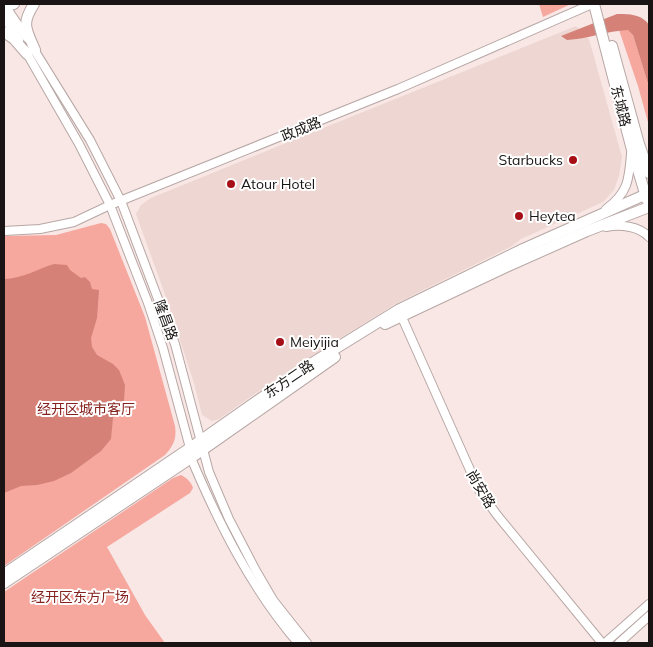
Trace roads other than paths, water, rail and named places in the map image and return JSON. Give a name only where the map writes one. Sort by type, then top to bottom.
[{"type":"main road","points":[[31,52],[26,18],[34,4]]},
{"type":"main road","name":"东城路","points":[[593,4],[600,16],[607,39],[649,208]]},
{"type":"main road","name":"东城路","points":[[600,16],[601,4]]},
{"type":"main road","points":[[4,32],[31,52]]},
{"type":"main road","name":"东城路","points":[[635,147],[649,173]]},
{"type":"main road","name":"东方二路","points":[[4,583],[203,444],[400,313],[523,248],[647,194]]},
{"type":"main road","name":"东方二路","points":[[400,313],[587,231],[649,208]]},
{"type":"main road","name":"东方二路","points":[[4,574],[190,453]]},
{"type":"street","name":"政成路","points":[[4,231],[40,229],[74,222],[110,205],[389,93],[593,4]]},
{"type":"street","name":"隆昌路","points":[[6,8],[31,52],[110,205],[148,303],[163,348],[190,453],[220,525],[270,609],[298,643]]},
{"type":"street","name":"隆昌路","points":[[31,52],[90,140],[121,201],[175,344],[209,472],[229,519],[255,569],[273,600],[307,643]]},
{"type":"street","points":[[596,217],[614,203],[626,189],[635,147],[649,155]]},
{"type":"street","points":[[587,231],[617,225],[632,228],[647,234],[649,237]]},
{"type":"street","name":"尚安路","points":[[400,313],[479,490],[497,516],[604,643]]},
{"type":"street","points":[[604,643],[649,604]]},
{"type":"street","points":[[619,643],[649,616]]},
{"type":"place","name":"Starbucks","points":[[573,160]]},
{"type":"place","name":"Atour Hotel","points":[[231,184]]},
{"type":"place","name":"Heytea","points":[[519,216]]},
{"type":"place","name":"Meiyijia","points":[[280,342]]},
{"type":"park label","name":"经开区城市客厅","points":[[86,409]]},
{"type":"park label","name":"经开区东方广场","points":[[80,597]]}]
